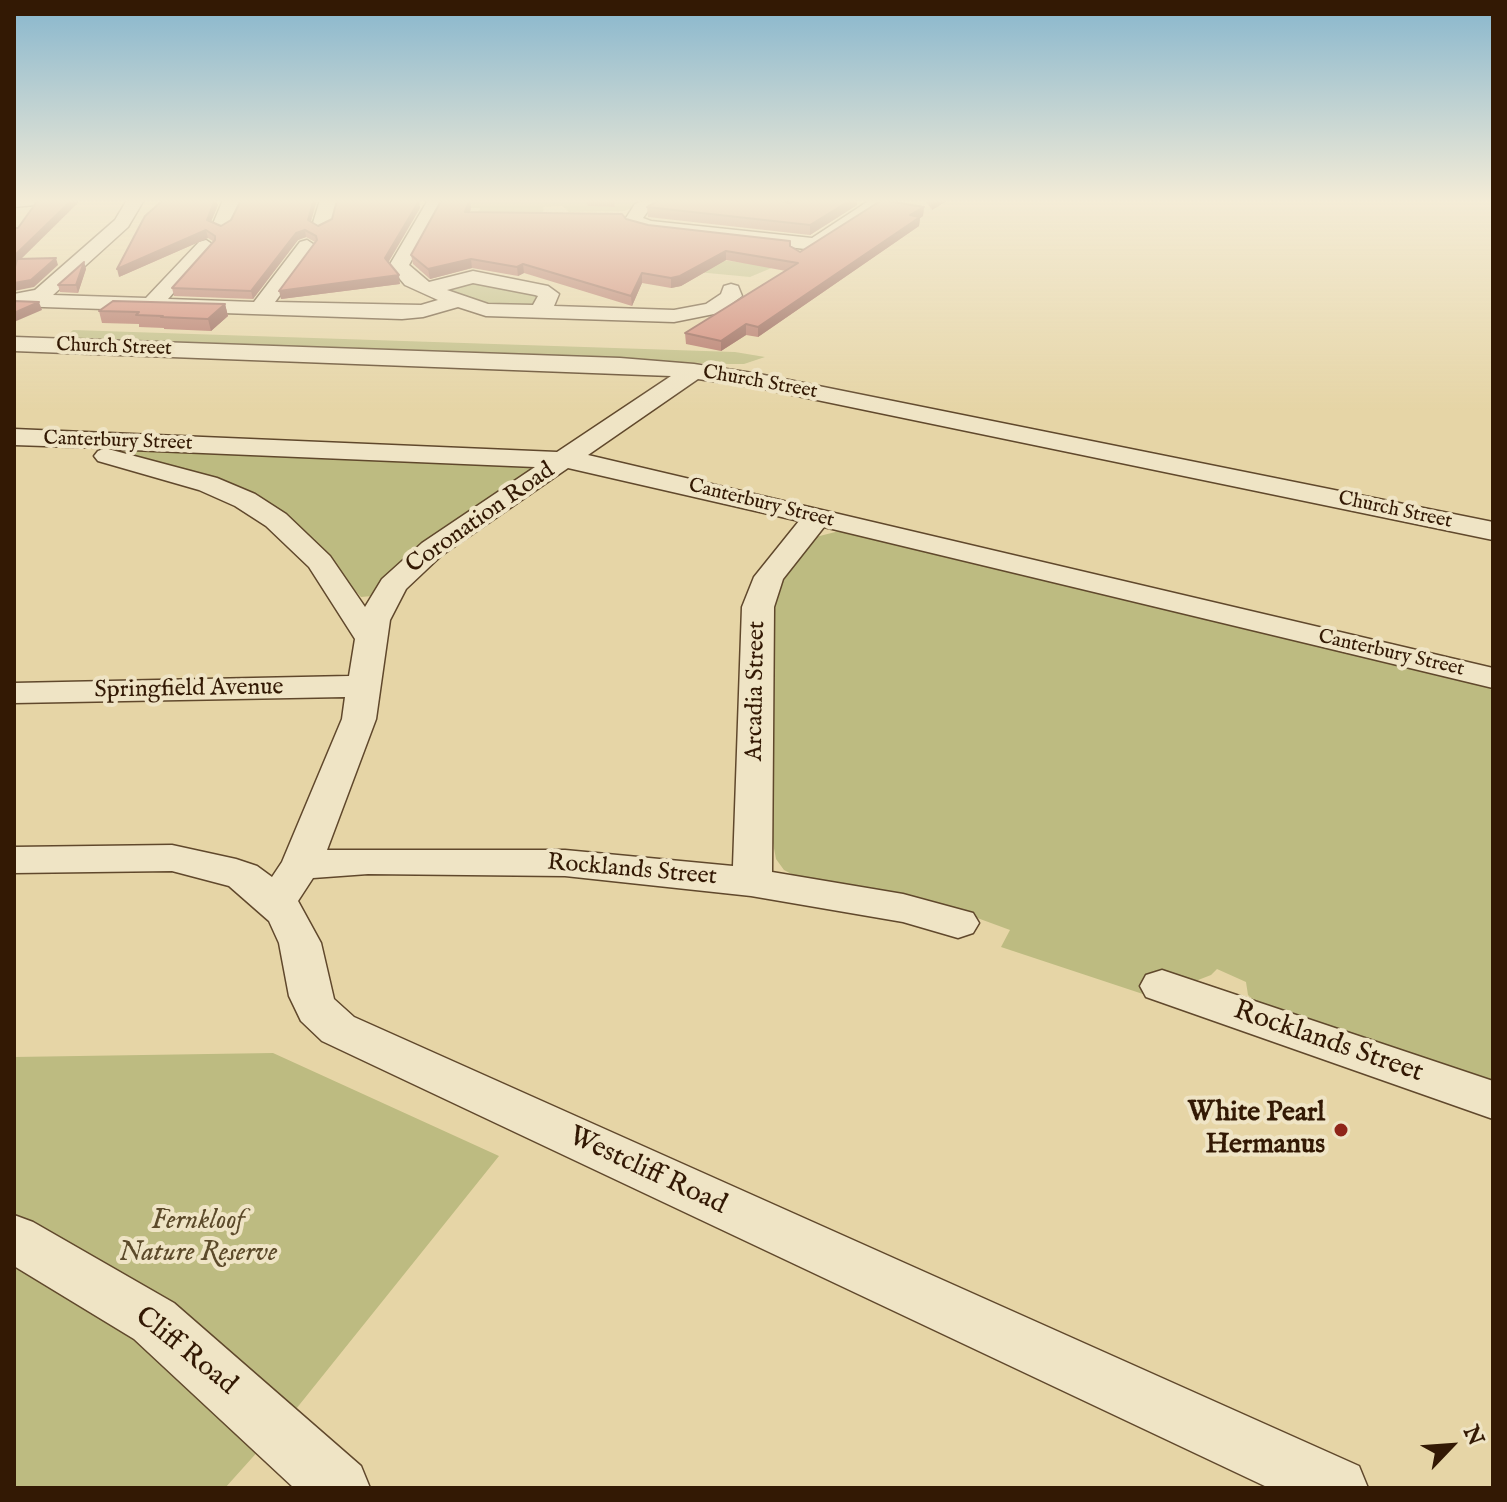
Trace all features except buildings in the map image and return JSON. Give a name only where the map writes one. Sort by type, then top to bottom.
[{"type":"street","points":[[14,332],[31,300],[66,270]]},
{"type":"street","points":[[152,304],[184,270]]},
{"type":"street","points":[[260,308],[289,270]]},
{"type":"street","points":[[403,270],[412,281],[426,289],[491,311],[681,316],[715,308],[732,296],[731,290]]},
{"type":"street","points":[[426,289],[473,277],[541,290],[549,294],[540,313]]},
{"type":"street","points":[[31,300],[402,313],[423,311],[459,300]]},
{"type":"street","name":"Church Street","points":[[14,344],[620,365],[694,371],[759,381],[1493,531]]},
{"type":"street","name":"Coronation Road","points":[[289,884],[359,719],[370,638],[382,602],[393,585],[417,560],[694,371]]},
{"type":"street","name":"Canterbury Street","points":[[14,437],[581,461],[1493,678]]},
{"type":"street","points":[[55,440],[208,484],[261,509],[291,531],[320,562],[370,638]]},
{"type":"street","name":"Arcadia Street","points":[[751,882],[755,848],[758,607],[778,565],[817,518]]},
{"type":"street","name":"Springfield Avenue","points":[[14,693],[365,686]]},
{"type":"street","name":"Westcliff Road","points":[[14,860],[145,857],[198,862],[243,876],[289,884],[295,928],[311,996],[317,1009],[345,1033],[1337,1488]]},
{"type":"street","name":"Rocklands Street","points":[[289,884],[368,861],[565,863],[751,882],[903,908],[958,923]]},
{"type":"street","name":"Rocklands Street","points":[[1162,986],[1493,1100]]},
{"type":"street","name":"Cliff Road","points":[[14,1238],[154,1321],[339,1488]]},
{"type":"green space","points":[[699,270],[766,270],[750,277],[697,272]]},
{"type":"green space","points":[[469,279],[540,292],[537,305],[493,307],[445,292],[443,288]]},
{"type":"green space","points":[[73,330],[735,352],[765,357],[744,364],[729,364],[62,340]]},
{"type":"green space","points":[[107,448],[536,468],[372,596],[361,597],[301,530]]},
{"type":"green space","points":[[843,530],[1493,684],[1493,1087],[1255,1002],[1248,995],[1246,982],[1217,969],[1164,1001],[1001,947],[1010,930],[942,905],[799,878],[784,870],[776,859],[771,832],[769,613],[778,582],[812,538]]},
{"type":"green space","name":"Fernkloof Nature Reserve","points":[[273,1053],[499,1156],[296,1409],[225,1488],[14,1488],[14,1057]]},
{"type":"place","name":"White Pearl Hermanus","points":[[1341,1130]]}]
